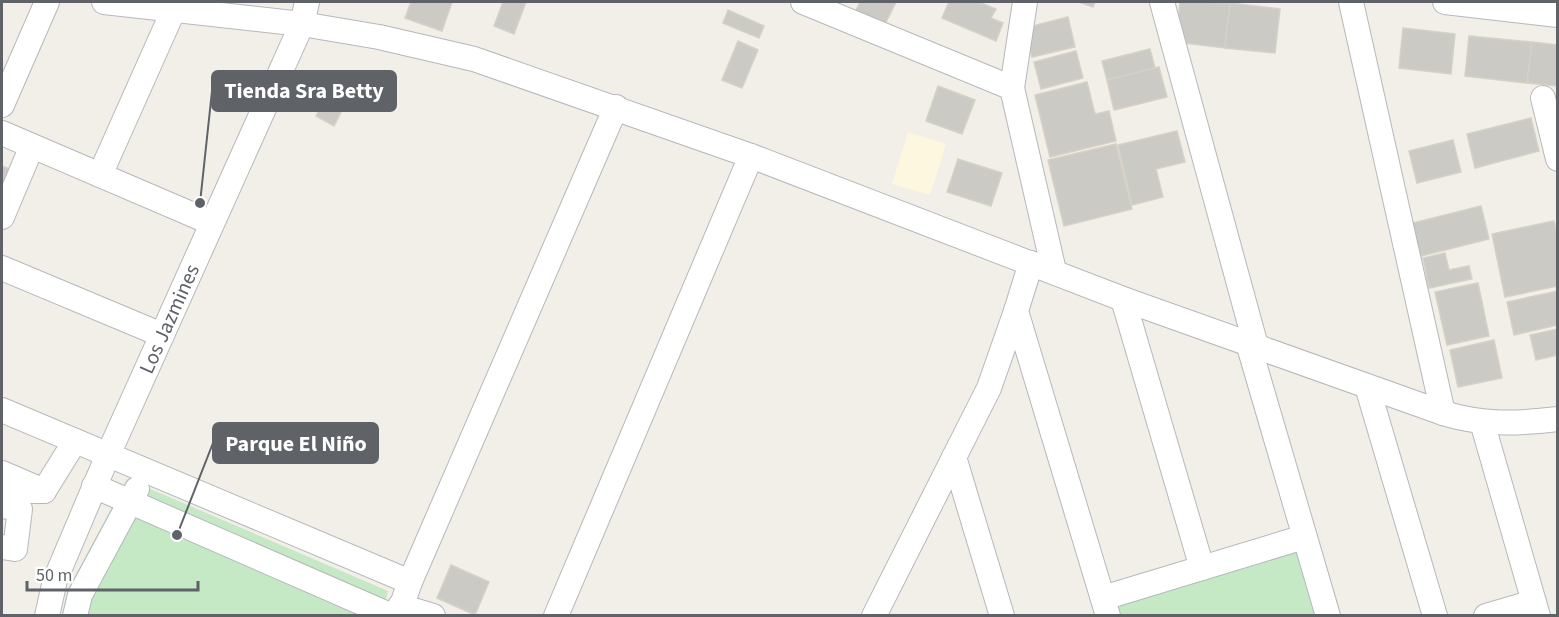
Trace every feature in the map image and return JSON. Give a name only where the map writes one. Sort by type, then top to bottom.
[{"type":"street","points":[[2,105],[47,2]]},
{"type":"street","points":[[104,2],[304,13],[379,37],[474,59],[751,156],[1123,299],[1443,413],[1482,422],[1506,423],[1557,419]]},
{"type":"street","points":[[803,2],[837,8],[1012,88]]},
{"type":"street","points":[[1025,2],[1012,88],[1054,271]]},
{"type":"street","points":[[1162,2],[1252,345],[1304,537],[1328,615]]},
{"type":"street","points":[[1351,2],[1443,413]]},
{"type":"street","points":[[1445,2],[1557,15]]},
{"type":"street","points":[[100,175],[174,5]]},
{"type":"street","name":"Los Jazmines","points":[[47,615],[55,580],[94,486],[304,13]]},
{"type":"street","points":[[1543,98],[1557,159]]},
{"type":"street","points":[[397,612],[616,107]]},
{"type":"street","points":[[2,133],[212,223]]},
{"type":"street","points":[[2,217],[32,146]]},
{"type":"street","points":[[556,615],[751,156]]},
{"type":"street","points":[[874,615],[989,388],[1031,262]]},
{"type":"street","points":[[2,268],[162,335]]},
{"type":"street","points":[[1123,299],[1202,568]]},
{"type":"street","points":[[1016,311],[1106,607],[1202,568],[1304,537]]},
{"type":"street","points":[[1367,386],[1435,615]]},
{"type":"street","points":[[2,410],[410,582]]},
{"type":"street","points":[[1482,422],[1536,609],[1486,615]]},
{"type":"street","points":[[44,491],[75,441]]},
{"type":"street","points":[[954,457],[1002,615]]},
{"type":"street","points":[[75,615],[80,595],[147,471]]},
{"type":"street","points":[[2,473],[44,491]]},
{"type":"street","points":[[94,486],[367,610],[433,615]]},
{"type":"street","points":[[2,491],[44,491]]},
{"type":"street","points":[[2,506],[20,509],[15,549],[2,547]]},
{"type":"street","points":[[367,610],[378,569]]},
{"type":"shaded area","points":[[908,132],[946,144],[930,195],[892,184]]},
{"type":"green space","points":[[127,479],[388,591],[382,615],[62,616],[67,591]]},
{"type":"green space","points":[[1299,549],[1318,615],[1118,616],[1115,606]]},
{"type":"building","points":[[411,2],[452,2],[442,31],[405,18]]},
{"type":"building","points":[[503,2],[526,2],[514,34],[494,26]]},
{"type":"building","points":[[860,2],[896,2],[883,28],[854,14]]},
{"type":"building","points":[[949,2],[979,2],[996,9],[991,18],[1003,23],[996,41],[942,18]]},
{"type":"building","points":[[1079,2],[1095,2],[1093,7]]},
{"type":"building","points":[[1180,2],[1230,3],[1225,48],[1176,42]]},
{"type":"building","points":[[1230,3],[1280,9],[1275,53],[1225,48]]},
{"type":"building","points":[[728,10],[764,26],[759,38],[723,23]]},
{"type":"building","points":[[1068,17],[1075,47],[1032,57],[1025,28]]},
{"type":"building","points":[[1403,28],[1455,34],[1451,74],[1399,68]]},
{"type":"building","points":[[1469,36],[1532,42],[1527,83],[1465,76]]},
{"type":"building","points":[[738,41],[758,50],[742,88],[722,80]]},
{"type":"building","points":[[1532,42],[1558,45],[1558,86],[1527,83]]},
{"type":"building","points":[[1150,49],[1155,68],[1107,80],[1102,61]]},
{"type":"building","points":[[1076,51],[1083,78],[1041,89],[1034,62]]},
{"type":"building","points":[[1159,67],[1167,97],[1114,110],[1107,80]]},
{"type":"building","points":[[1087,82],[1095,114],[1109,111],[1116,141],[1050,157],[1035,95]]},
{"type":"building","points":[[938,86],[975,100],[962,134],[926,121]]},
{"type":"building","points":[[327,95],[345,104],[334,126],[316,116]]},
{"type":"building","points":[[1531,118],[1539,151],[1475,168],[1467,134]]},
{"type":"building","points":[[1177,131],[1185,162],[1156,169],[1163,197],[1132,205],[1118,145]]},
{"type":"building","points":[[1453,140],[1461,172],[1417,183],[1409,151]]},
{"type":"building","points":[[1116,144],[1132,209],[1064,226],[1048,160]]},
{"type":"building","points":[[958,159],[1002,173],[991,206],[947,192]]},
{"type":"building","points":[[2,166],[22,174],[2,201]]},
{"type":"building","points":[[1481,206],[1489,239],[1417,257],[1409,224]]},
{"type":"building","points":[[1554,221],[1558,239],[1558,286],[1505,297],[1492,234]]},
{"type":"building","points":[[1445,253],[1449,270],[1469,266],[1472,279],[1429,288],[1423,258]]},
{"type":"building","points":[[1478,283],[1489,336],[1447,345],[1435,292]]},
{"type":"building","points":[[1558,291],[1558,325],[1514,335],[1507,302]]},
{"type":"building","points":[[1558,329],[1558,355],[1536,360],[1530,335]]},
{"type":"building","points":[[1494,340],[1502,378],[1458,387],[1450,350]]},
{"type":"building","points":[[451,565],[489,582],[475,615],[437,598]]},
{"type":"place","name":"Tienda Sra Betty","points":[[200,203]]},
{"type":"place","name":"Parque El Niño","points":[[177,535]]}]
